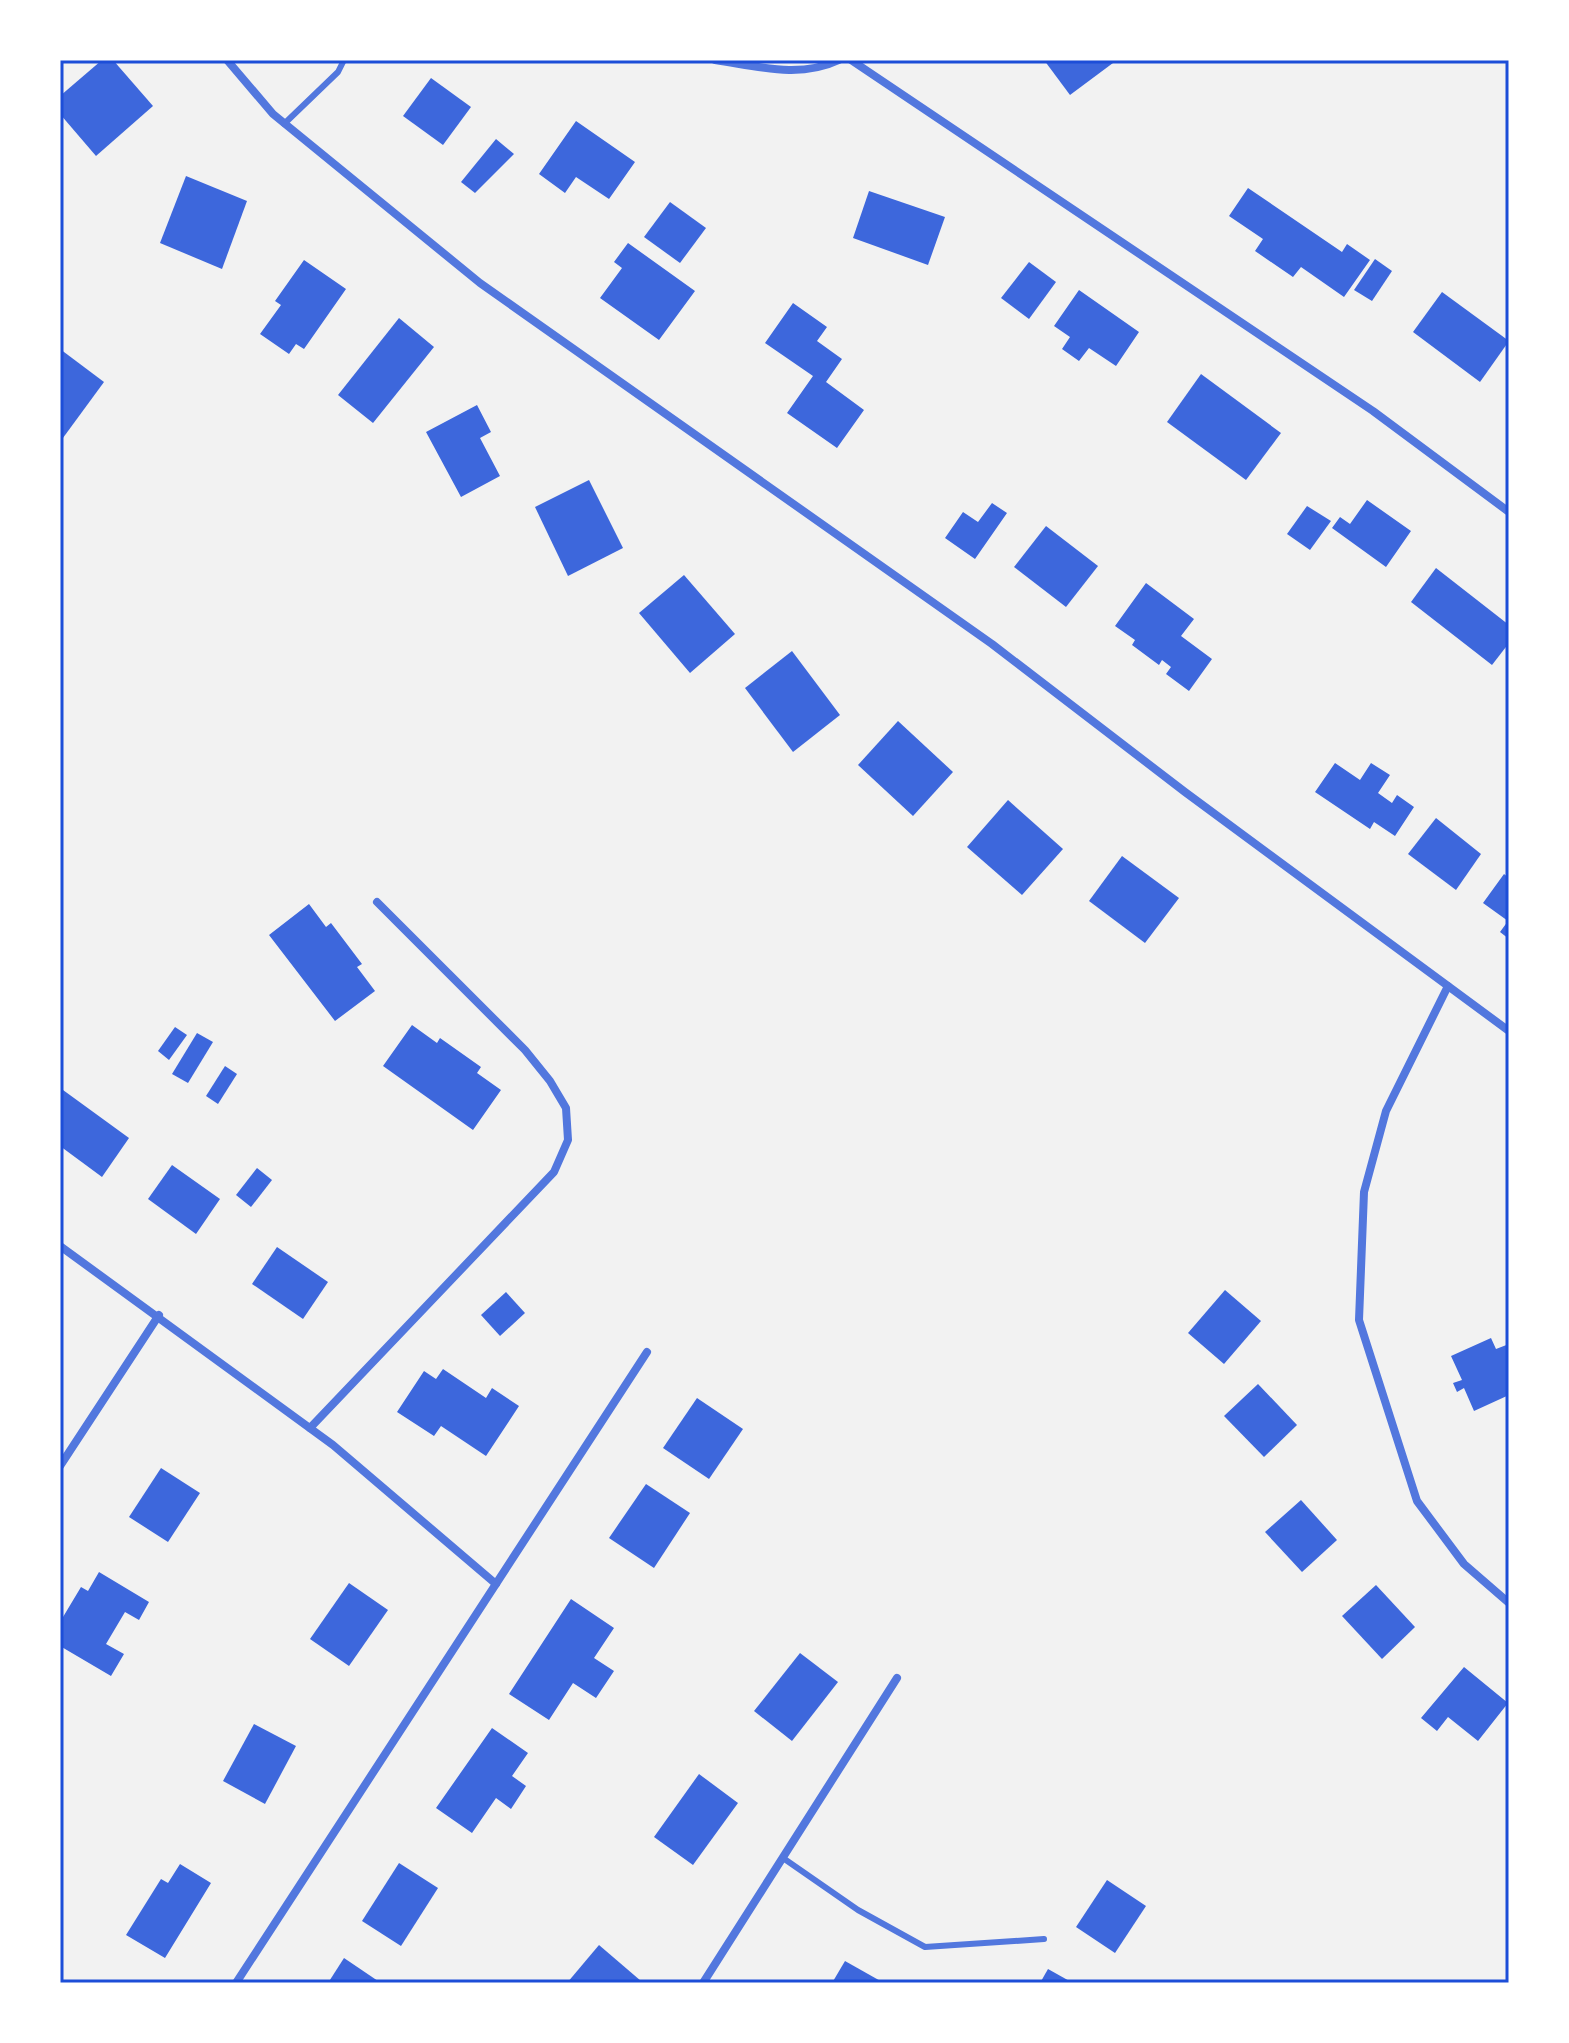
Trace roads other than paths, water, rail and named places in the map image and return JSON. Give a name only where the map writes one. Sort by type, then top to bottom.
[{"type":"street","points":[[227,60],[284,124],[480,283],[992,644],[1509,1031]]},
{"type":"street","points":[[715,60],[797,72],[822,68],[839,60]]},
{"type":"street","points":[[851,60],[1373,411],[1509,512]]},
{"type":"street","points":[[310,1428],[554,1172],[568,1140],[566,1108],[542,1070],[377,902]]},
{"type":"street","points":[[1448,986],[1386,1111],[1364,1192],[1359,1320],[1417,1501],[1464,1564],[1509,1603]]},
{"type":"street","points":[[60,1246],[159,1315],[310,1428],[496,1584]]},
{"type":"street","points":[[60,1466],[159,1315]]},
{"type":"street","points":[[236,1983],[647,1352]]},
{"type":"street","points":[[703,1983],[897,1678]]},
{"type":"lane","points":[[284,124],[338,72],[344,60]]},
{"type":"lane","points":[[783,1858],[858,1910],[925,1947],[1044,1939]]}]
